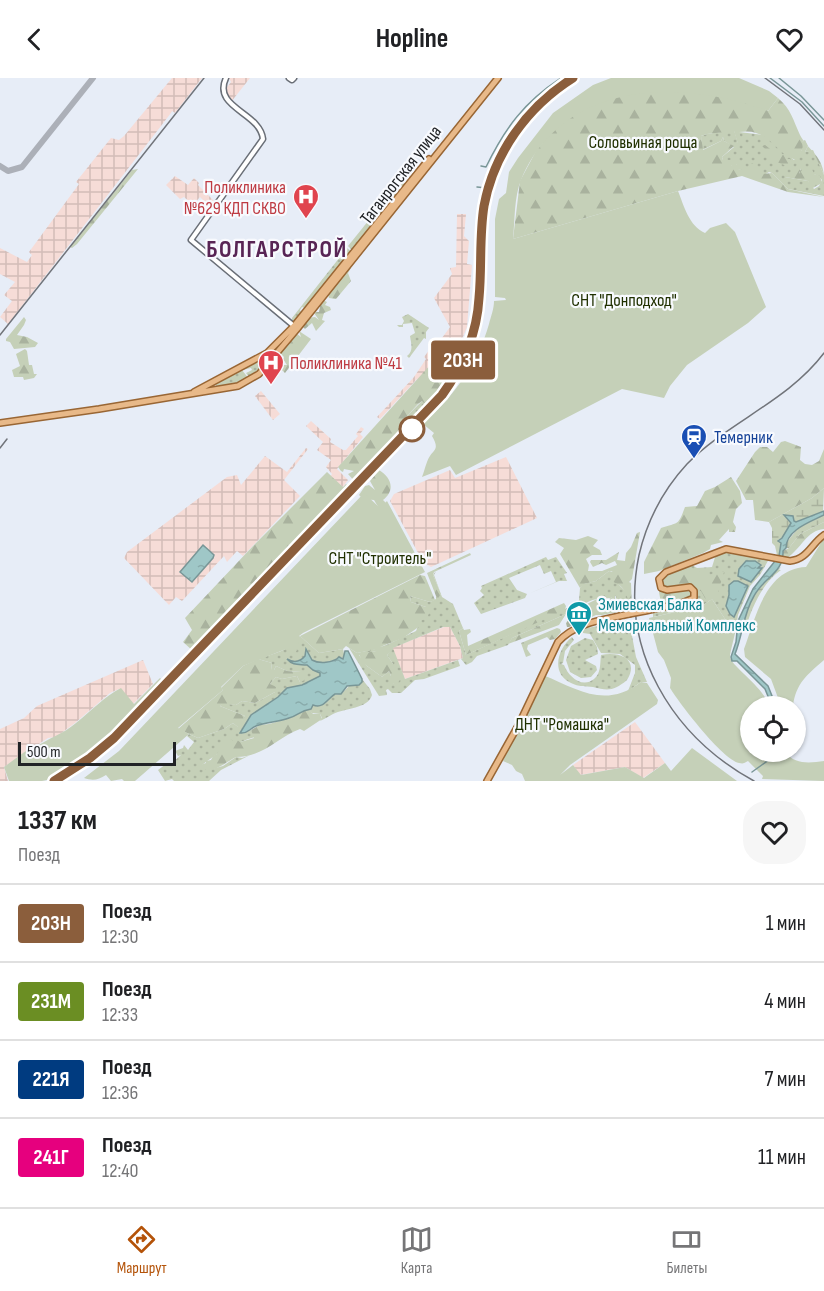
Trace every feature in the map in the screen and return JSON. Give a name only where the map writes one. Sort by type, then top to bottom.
[{"type":"main road","name":"Таганрогская улица","points":[[208,388],[220,390],[245,383],[259,374],[269,363],[273,353],[496,78]]},
{"type":"main road","name":"Таганрогская улица","points":[[0,423],[190,394],[208,388],[216,381],[273,353]]},
{"type":"main road","points":[[263,356],[269,357],[269,363]]},
{"type":"main road","points":[[216,381],[215,386],[220,390]]},
{"type":"main road","points":[[487,781],[519,724],[558,642],[566,634],[580,626],[682,603],[694,598],[694,591],[690,587],[667,590],[661,588],[659,579],[666,572],[726,549],[790,561],[804,557],[824,535]]},
{"type":"street","points":[[226,78],[223,89],[227,99],[260,126],[263,139],[192,237],[192,242],[295,328]]},
{"type":"shaded area","points":[[172,78],[202,78],[175,113],[172,111],[8,324],[0,317],[12,301],[4,295],[15,282],[0,274],[0,248],[27,262],[32,255],[29,252],[79,184],[76,182],[111,138],[119,140],[124,136]]},
{"type":"shaded area","points":[[229,78],[250,78],[231,102],[225,90],[231,82]]},
{"type":"shaded area","points":[[175,176],[188,185],[194,178],[199,183],[198,185],[214,201],[208,209],[208,205],[200,197],[193,205],[184,197],[180,199],[166,185]]},
{"type":"shaded area","points":[[457,214],[466,214],[464,236],[469,241],[467,264],[472,265],[467,327],[460,344],[448,361],[452,370],[449,375],[417,379],[380,419],[377,417],[414,377],[426,359],[424,357],[450,327],[434,298],[452,274],[450,268],[456,267]]},
{"type":"shaded area","points":[[261,391],[280,414],[273,420],[255,396]]},
{"type":"shaded area","points":[[311,421],[331,439],[330,442],[343,450],[346,450],[358,436],[356,434],[361,427],[364,429],[360,434],[363,437],[337,469],[348,480],[343,487],[330,477],[332,474],[326,467],[331,460],[317,450],[323,442],[306,426]]},
{"type":"shaded area","points":[[306,448],[308,449],[284,480],[300,496],[243,556],[237,551],[227,562],[224,556],[182,601],[176,597],[169,605],[124,558],[127,552],[227,477],[237,475],[241,485],[265,456],[287,472]]},
{"type":"shaded area","points":[[506,457],[537,518],[431,567],[423,562],[390,501],[394,494],[450,470],[455,478]]},
{"type":"shaded area","points":[[444,627],[450,627],[460,646],[463,658],[405,679],[392,648]]},
{"type":"shaded area","points":[[143,660],[153,684],[133,704],[125,706],[119,689],[110,693],[56,737],[48,738],[4,767],[8,781],[0,781],[0,729],[24,718],[37,706]]},
{"type":"shaded area","points":[[635,722],[665,763],[643,778],[625,767],[580,775],[573,765]]},
{"type":"green space","name":"СНТ \"Донподход\"","points":[[611,78],[739,78],[769,91],[778,98],[768,111],[734,100],[698,94],[662,92],[627,96],[594,106],[565,122],[540,147],[521,180],[516,201],[513,239],[678,191],[688,215],[699,230],[705,233],[710,228],[726,223],[735,232],[766,307],[748,323],[687,365],[670,386],[664,398],[622,389],[456,475],[450,466],[422,477],[429,458],[436,448],[432,436],[434,433],[423,424],[454,391],[471,366],[484,338],[494,301],[506,300],[495,297],[495,219],[499,199],[506,193],[509,172],[553,113],[593,85]]},
{"type":"green space","name":"Соловьиная роща","points":[[667,81],[719,88],[743,97],[768,111],[778,98],[789,111],[803,140],[802,150],[797,160],[783,153],[766,138],[750,132],[739,132],[741,144],[738,144],[734,131],[701,136],[703,150],[721,141],[723,137],[724,141],[734,146],[722,157],[723,160],[731,160],[731,166],[736,161],[738,169],[746,170],[752,163],[763,170],[762,174],[772,173],[788,189],[824,197],[788,192],[742,176],[678,191],[513,239],[520,181],[536,151],[551,132],[578,109],[609,92],[636,84]]},
{"type":"green space","points":[[734,130],[738,143],[739,132],[764,135],[794,160],[802,150],[802,142],[805,140],[808,146],[805,152],[813,150],[824,175],[824,196],[788,189],[769,172],[764,175],[737,169],[737,164],[731,166],[731,160],[723,160],[722,157],[734,147],[724,141],[723,137],[721,141],[702,150],[701,136]],"holes":[[[801,168],[799,174],[815,175],[822,180],[814,189],[808,181],[785,177],[791,177]]]},
{"type":"green space","points":[[765,145],[774,152],[777,150],[784,154],[786,159],[790,159],[791,165],[789,167],[772,160],[764,152],[768,151],[762,146]]},
{"type":"green space","points":[[814,152],[821,162],[824,175]]},
{"type":"green space","points":[[797,165],[801,168],[799,174],[802,170],[812,169],[814,174],[820,176],[822,183],[811,189],[808,181],[785,177],[791,176],[798,169]]},
{"type":"green space","points":[[138,169],[77,244],[70,247],[132,170]]},
{"type":"green space","points":[[403,178],[407,182],[395,192],[394,199],[353,251],[348,246]]},
{"type":"green space","points":[[347,248],[352,252],[310,304],[305,308],[302,307],[301,312],[292,323],[292,318]]},
{"type":"green space","points":[[350,266],[348,273],[351,281],[336,299],[329,298],[328,294]]},
{"type":"green space","points":[[323,300],[327,302],[325,305],[331,310],[324,313],[322,320],[325,321],[316,331],[312,323],[305,329],[302,326],[307,318],[315,317],[319,320],[314,313],[310,317],[317,308],[315,312],[319,312],[320,307],[318,306]]},
{"type":"green space","points":[[408,314],[429,328],[426,332],[426,339],[424,338],[409,358],[407,356],[411,349],[410,336],[415,333],[412,323],[403,324],[403,327],[397,325],[402,325],[404,321],[402,317]]},
{"type":"green space","points":[[24,317],[26,320],[17,335],[38,343],[35,347],[14,349],[6,339]]},
{"type":"green space","points":[[299,331],[311,339],[285,373],[280,368],[280,363],[284,362],[283,365],[287,365],[280,353],[296,333],[301,337]]},
{"type":"green space","points":[[460,344],[467,348],[461,362],[432,405],[429,403],[426,405],[422,401],[418,404],[398,426],[398,433],[389,449],[356,483],[348,474],[354,471],[344,469],[343,472],[341,471],[338,467],[431,364],[449,375],[452,370],[448,362]]},
{"type":"green space","points":[[25,349],[29,365],[32,365],[34,374],[37,374],[34,378],[24,380],[23,377],[14,377],[12,370],[20,366],[16,354]]},
{"type":"green space","points":[[267,356],[269,360],[264,367],[250,378],[246,373],[252,370],[251,368],[242,370],[249,379],[237,385],[216,386],[216,383]]},
{"type":"green space","points":[[422,401],[432,405],[407,430],[403,431],[404,434],[400,440],[357,485],[356,483],[393,442],[397,426]]},
{"type":"green space","points":[[785,441],[801,447],[800,460],[805,464],[812,465],[819,461],[824,449],[824,488],[812,498],[769,522],[755,520],[753,500],[746,500],[736,481],[760,447],[767,447],[773,452],[781,442]]},
{"type":"green space","points":[[379,470],[387,476],[391,488],[383,500],[387,504],[380,510],[374,500],[363,499],[359,495],[365,486],[369,485],[375,490],[370,481]]},
{"type":"green space","points":[[327,472],[343,487],[346,484],[348,486],[340,496],[338,504],[193,651],[183,642],[192,630],[185,618]]},
{"type":"green space","points":[[731,477],[740,491],[742,503],[736,509],[733,522],[736,527],[735,532],[729,532],[729,529],[719,540],[723,542],[711,545],[710,549],[703,553],[659,571],[644,574],[644,562],[661,528],[675,524],[685,507],[697,506],[705,491]]},
{"type":"green space","points":[[824,488],[823,512],[796,522],[784,515],[790,524],[787,532],[778,540],[781,543],[779,556],[777,555],[772,543],[772,528],[769,522],[812,498]]},
{"type":"green space","name":"СНТ \"Строитель\"","points":[[364,493],[380,508],[387,501],[425,572],[303,633],[299,636],[304,640],[293,646],[297,650],[295,653],[286,649],[243,666],[221,687],[223,690],[178,728],[189,734],[135,781],[122,779],[111,781],[106,775],[95,780],[84,778],[119,751]]},
{"type":"green space","points":[[824,515],[824,522],[800,534],[789,548],[786,548],[786,543],[799,527]]},
{"type":"green space","points":[[824,522],[824,529],[809,536],[787,558],[783,557],[783,551],[789,548],[800,534]]},
{"type":"green space","points":[[640,532],[632,579],[629,582],[631,583],[632,608],[623,589],[611,581],[614,576],[612,571],[580,588],[560,554],[564,548],[555,542],[559,538],[576,540],[588,536],[598,540],[593,546],[600,550],[602,555],[592,555],[586,559],[589,565],[588,571],[602,571],[617,565],[615,561],[593,567],[591,560],[606,560],[619,552],[617,560],[625,561],[626,553],[637,533]]},
{"type":"green space","points":[[824,538],[824,660],[808,675],[795,696],[777,696],[771,679],[745,657],[744,649],[758,610],[772,585],[792,570],[806,567]]},
{"type":"green space","points":[[722,552],[769,559],[760,575],[750,586],[738,615],[736,628],[725,619],[712,599],[702,606],[653,617],[653,610],[693,601],[693,586],[669,588],[663,586],[661,580],[669,572],[690,564],[697,568],[712,567],[716,554]]},
{"type":"green space","points":[[470,553],[471,555],[434,572],[433,575],[441,594],[438,598],[427,573]]},
{"type":"green space","points":[[546,557],[548,560],[556,557],[567,573],[564,574],[567,581],[559,581],[528,594],[556,582],[551,571],[544,574],[540,565],[509,578],[517,590],[527,594],[525,598],[481,614],[474,603],[484,595],[480,591],[481,586]]},
{"type":"green space","points":[[781,567],[779,570],[781,570],[763,589],[750,614],[745,631],[742,631],[746,613],[754,596]]},
{"type":"green space","points":[[686,568],[710,575],[724,572],[716,599],[706,600],[701,591],[695,591],[691,585],[670,587],[664,583],[664,578],[671,573]]},
{"type":"green space","points":[[609,571],[614,572],[616,581],[627,592],[632,608],[627,610],[623,606],[615,608],[616,596],[599,598],[584,604],[569,618],[579,600],[580,588],[583,584],[596,581]]},
{"type":"green space","points":[[420,575],[425,576],[435,600],[430,602],[410,596],[411,602],[426,607],[430,611],[427,618],[420,621],[420,626],[403,638],[380,647],[391,646],[392,650],[387,655],[402,677],[397,684],[389,679],[391,676],[389,671],[382,677],[362,661],[359,654],[378,649],[357,653],[346,646],[343,649],[319,653],[300,636]]},
{"type":"green space","points":[[687,589],[691,592],[691,596],[676,602],[661,603],[660,590]]},
{"type":"green space","points":[[441,594],[453,604],[463,628],[459,631],[466,655],[567,608],[566,614],[512,638],[508,645],[477,656],[466,665],[461,659],[463,658],[460,646],[450,627],[443,627],[393,648],[405,679],[458,660],[460,666],[415,680],[401,693],[392,693],[388,689],[386,690],[387,695],[379,696],[349,648],[357,653],[380,648],[416,631],[426,607],[411,602],[410,596],[430,602],[436,599],[436,596]],"holes":[[[391,650],[387,655],[393,664],[394,684],[389,671],[382,677],[367,666],[359,655]]]},
{"type":"green space","points":[[605,595],[608,600],[615,595],[615,608],[623,606],[627,610],[596,615],[567,627],[566,623],[575,610]]},
{"type":"green space","points":[[712,599],[725,619],[736,628],[730,657],[764,696],[740,696],[740,762],[746,762],[743,763],[739,763],[732,759],[712,742],[670,688],[671,678],[658,652],[649,618],[702,606]]},
{"type":"green space","points":[[564,603],[565,610],[466,655],[459,631],[463,628],[464,630],[470,629],[471,632],[467,635],[468,646]]},
{"type":"green space","points":[[566,614],[559,625],[508,644],[512,638]]},
{"type":"green space","points":[[629,620],[636,657],[647,682],[641,682],[628,691],[635,673],[635,665],[620,654],[601,653],[590,634],[583,633],[582,629]]},
{"type":"green space","points":[[557,628],[561,632],[555,639],[550,640],[547,637],[528,645],[527,649],[531,655],[526,657],[521,643]]},
{"type":"green space","points":[[300,636],[319,653],[343,649],[345,658],[339,657],[320,663],[313,661],[306,650],[302,660],[292,662],[307,665],[320,673],[320,676],[302,685],[287,688],[278,697],[251,715],[240,732],[251,730],[255,737],[227,748],[202,765],[207,770],[223,766],[236,757],[242,758],[250,755],[221,770],[209,781],[174,781],[172,779],[165,781],[158,770],[166,764],[171,764],[181,755],[178,756],[175,751],[183,748],[184,745],[188,750],[194,742],[187,736],[189,734],[198,738],[224,729],[233,723],[238,727],[245,716],[220,706],[223,703],[236,705],[242,701],[255,703],[275,692],[270,684],[276,677],[282,679],[297,676],[300,682],[301,672],[287,671],[276,666],[274,670],[271,670],[272,663],[258,659],[286,648]]},
{"type":"green space","points":[[572,637],[574,640],[565,651],[561,664],[572,677],[580,682],[589,682],[598,674],[601,655],[614,654],[626,658],[629,662],[631,667],[627,680],[614,688],[607,689],[577,685],[564,679],[558,667],[558,660],[563,647]]},
{"type":"green space","points":[[585,638],[593,640],[597,647],[598,654],[585,660],[596,666],[597,670],[591,677],[581,678],[570,672],[566,660],[571,646]]},
{"type":"green space","points":[[258,659],[272,663],[271,670],[274,670],[276,666],[287,671],[301,672],[305,680],[300,682],[297,676],[282,679],[276,677],[270,684],[276,687],[275,692],[255,703],[242,701],[236,705],[223,704],[220,706],[245,716],[239,728],[233,723],[224,729],[198,738],[178,729],[223,690],[221,688],[243,666]]},
{"type":"green space","name":"ДНТ \"Ромашка\"","points":[[543,675],[580,691],[604,696],[628,690],[641,682],[647,683],[658,700],[657,704],[570,765],[560,775],[573,765],[581,775],[625,767],[644,778],[665,763],[671,771],[692,748],[737,781],[525,781],[522,774],[503,761]]},
{"type":"green space","points":[[160,678],[164,682],[140,708],[72,767],[42,781],[9,781],[4,767],[34,745],[36,747],[66,730],[121,688],[134,704]]},
{"type":"green space","points":[[362,679],[372,695],[366,703],[338,712],[320,721],[322,718],[320,714],[312,713],[309,709],[313,705],[324,704],[333,695],[341,694],[350,685],[360,684]]},
{"type":"green space","points":[[303,709],[309,709],[313,714],[320,714],[322,719],[304,731],[300,729],[262,751],[236,757],[214,769],[199,769],[200,765],[217,754],[223,741],[231,739],[234,742],[237,740],[240,742],[254,738],[251,730],[260,725],[290,718]]},
{"type":"green space","points":[[824,761],[824,781],[762,779],[763,776],[749,762]]},
{"type":"water","points":[[824,511],[824,515],[800,527],[790,536],[780,565],[750,603],[735,654],[768,686],[772,696],[768,696],[765,689],[737,661],[732,661],[731,657],[736,642],[738,621],[753,589],[779,556],[781,543],[778,541],[791,523],[784,515],[793,516],[796,522]]},
{"type":"water","points":[[203,545],[214,555],[192,582],[180,572]]},
{"type":"water","points":[[746,561],[755,561],[761,565],[758,568],[762,568],[751,582],[738,576],[739,569]]},
{"type":"water","points":[[734,581],[748,586],[734,617],[726,606],[729,585]]},
{"type":"water","points":[[306,649],[312,660],[322,662],[330,662],[339,657],[343,659],[345,651],[348,651],[362,682],[359,685],[347,686],[341,694],[335,694],[323,705],[313,705],[311,709],[292,717],[240,733],[251,715],[278,697],[287,688],[302,685],[320,676],[320,673],[307,665],[294,664],[287,659],[301,660],[305,656]]},
{"type":"waterway","points":[[481,166],[486,167],[508,128],[526,106],[561,78]]},
{"type":"waterway","points":[[477,187],[487,188],[500,155],[530,112],[542,99],[570,78]]},
{"type":"waterway","points":[[770,78],[802,102],[824,126]]},
{"type":"waterway","points":[[779,78],[801,96],[824,120]]},
{"type":"waterway","points":[[752,772],[766,762]]},
{"type":"taxiway","points":[[0,166],[8,171],[22,167],[93,78]]},
{"type":"railway","points":[[0,335],[204,78]]},
{"type":"railway","points":[[55,781],[90,758],[114,738],[442,395],[456,373],[472,337],[478,311],[483,215],[493,174],[512,137],[525,120],[539,104],[573,78]]},
{"type":"railway","points":[[765,78],[800,104],[824,130]]},
{"type":"railway","points":[[754,781],[725,762],[699,740],[676,715],[658,687],[645,656],[637,624],[635,590],[639,555],[646,530],[657,506],[670,484],[687,464],[703,449],[793,385],[824,353]]},
{"type":"railway","points":[[0,448],[7,439]]},
{"type":"train","name":"203Н","points":[[54,781],[90,758],[114,738],[412,429],[442,395],[461,365],[476,321],[483,216],[486,197],[494,173],[504,149],[518,128],[543,101],[573,78]]},
{"type":"place","name":"Поликлиника №629 КДП СКВО","points":[[306,220]]},
{"type":"place","name":"Поликлиника №41","points":[[271,386]]},
{"type":"place","name":"Темерник","points":[[694,460]]},
{"type":"place","name":"Змиевская Балка Мемориальный Комплекс","points":[[579,637]]},
{"type":"district","name":"БОЛГАРСТРОЙ","points":[[277,249]]}]
